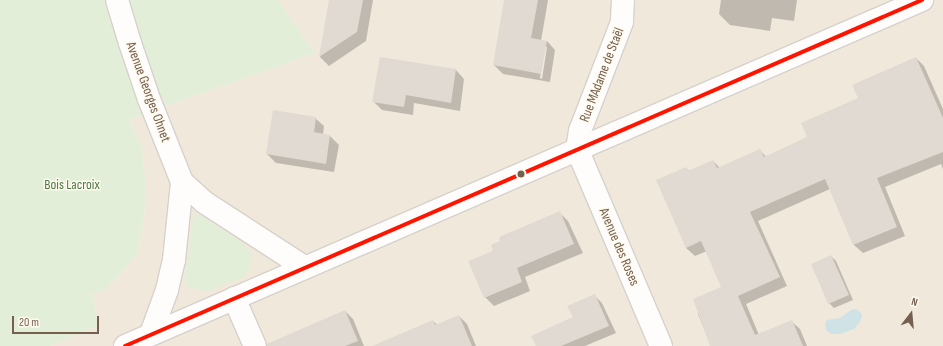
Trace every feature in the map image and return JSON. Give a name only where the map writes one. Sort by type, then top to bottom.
[{"type":"street","name":"Avenue Georges Ohnet","points":[[118,0],[130,43],[149,98],[182,182],[204,202],[304,267]]},
{"type":"street","name":"Rue MAdame de Staël","points":[[576,149],[580,131],[622,22],[623,0]]},
{"type":"street","points":[[125,346],[922,0]]},
{"type":"street","name":"Avenue des Roses","points":[[576,149],[661,346]]},
{"type":"street","name":"Avenue Georges Ohnet","points":[[151,334],[167,290],[174,260],[182,182]]},
{"type":"street","points":[[234,298],[255,346]]},
{"type":"shaded area","points":[[278,0],[943,0],[943,346],[50,346],[98,325],[92,294],[106,289],[137,255],[144,217],[146,184],[141,146],[129,119],[315,53]]},
{"type":"shaded area","points":[[856,309],[862,316],[860,322],[854,329],[840,334],[831,334],[826,330],[825,323],[827,320],[840,318],[851,310]]},
{"type":"green space","name":"Bois Lacroix","points":[[0,0],[278,0],[315,53],[129,119],[141,146],[146,184],[144,217],[137,255],[106,289],[92,294],[98,325],[50,346],[0,346]]},
{"type":"green space","points":[[199,214],[242,242],[250,252],[252,258],[249,269],[244,277],[206,292],[187,286],[185,278],[193,219]]},
{"type":"building","points":[[329,0],[363,0],[357,32],[319,57]]},
{"type":"building","points":[[504,0],[538,0],[531,38],[547,41],[541,74],[493,65]]},
{"type":"building","points":[[380,57],[456,69],[451,103],[406,95],[404,107],[372,102]]},
{"type":"building","points":[[916,57],[943,118],[943,152],[877,178],[897,227],[853,245],[825,179],[750,212],[780,277],[738,296],[755,335],[792,320],[803,346],[710,346],[693,299],[721,287],[701,241],[686,248],[656,180],[686,167],[688,171],[713,160],[717,168],[760,149],[764,157],[807,137],[801,123],[858,98],[852,85]]},
{"type":"building","points":[[273,110],[316,117],[314,132],[330,135],[326,164],[266,154]]},
{"type":"building","points":[[560,211],[574,244],[517,268],[522,282],[484,298],[468,261],[493,251],[491,245],[500,241],[499,237]]},
{"type":"building","points":[[831,255],[849,295],[828,304],[811,264]]},
{"type":"building","points":[[595,294],[609,326],[561,346],[536,346],[531,336],[573,317],[567,306]]},
{"type":"building","points":[[345,310],[358,341],[345,346],[267,346],[267,344]]},
{"type":"building","points":[[459,315],[472,346],[372,346],[433,320],[435,325]]},
{"type":"transit line","points":[[125,346],[922,0]]}]
